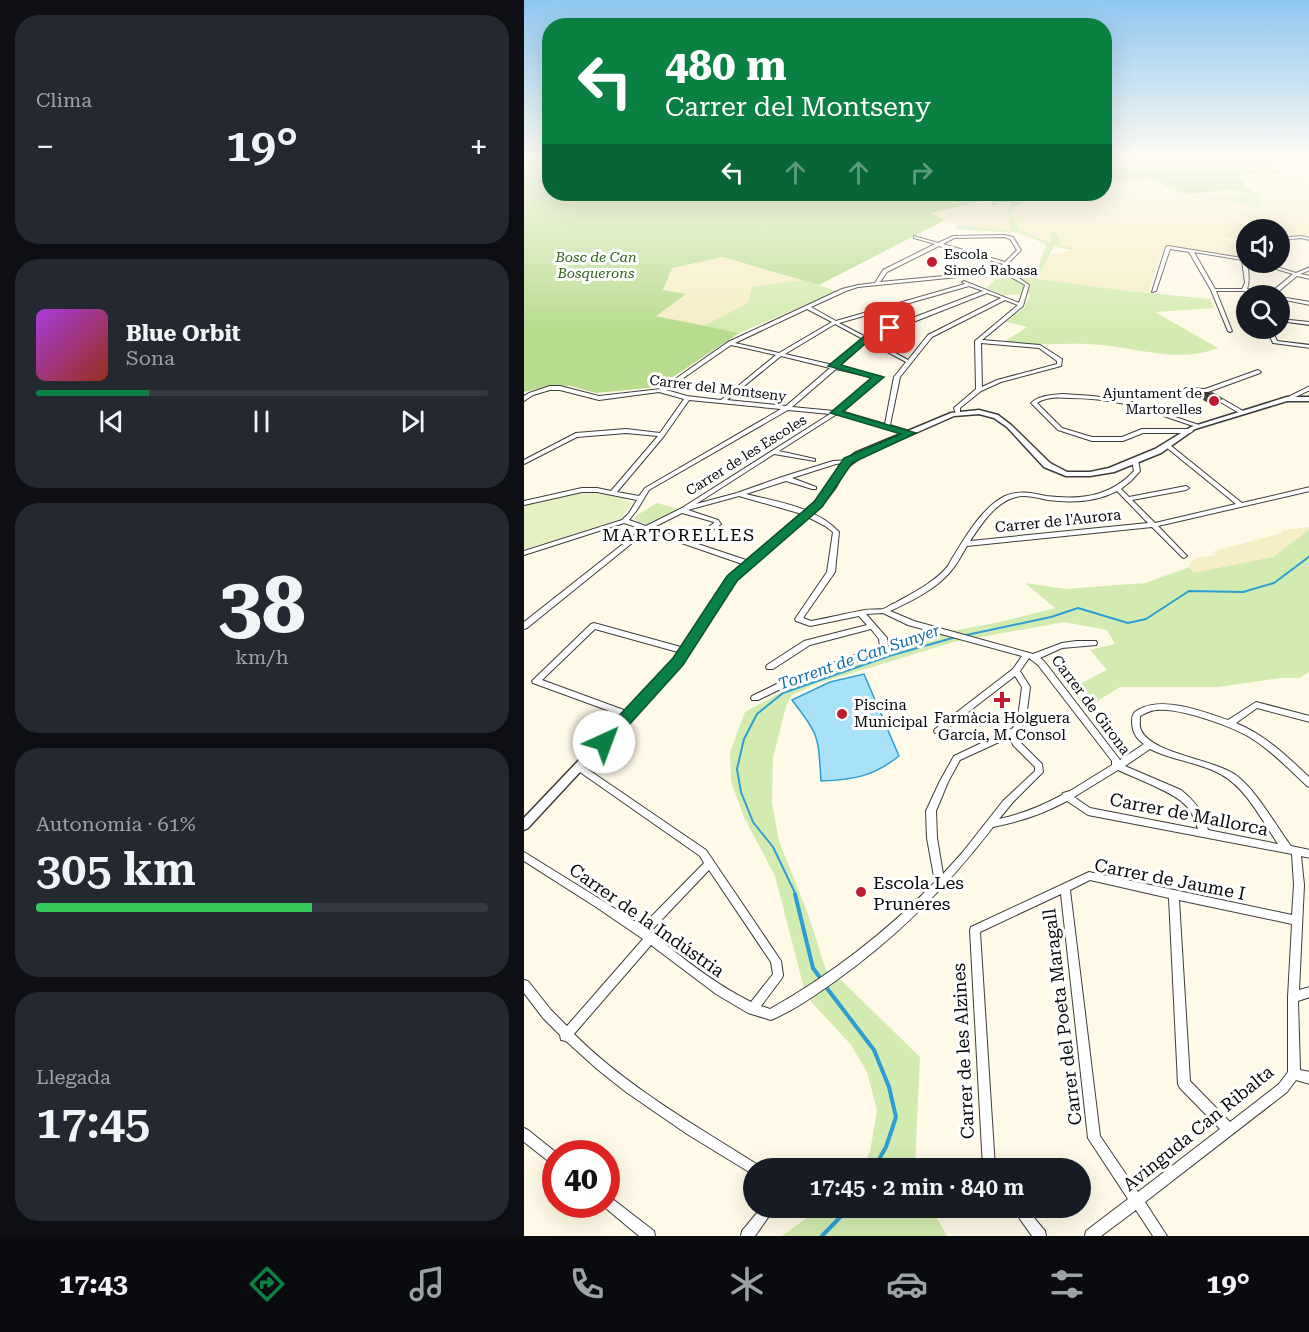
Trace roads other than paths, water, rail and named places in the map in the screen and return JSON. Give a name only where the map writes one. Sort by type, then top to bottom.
[{"type":"street","points":[[876,285],[885,271],[957,236],[1012,238],[1019,250],[1017,255],[998,272]]},
{"type":"street","points":[[916,237],[1006,264]]},
{"type":"street","points":[[1290,238],[1310,239]]},
{"type":"street","points":[[1154,291],[1168,247],[1236,258]]},
{"type":"street","points":[[1190,250],[1213,290],[1230,331]]},
{"type":"street","points":[[1283,285],[1296,274],[1310,268]]},
{"type":"street","points":[[660,391],[730,343],[844,290],[998,272],[1011,275],[1027,285],[1021,305],[978,341]]},
{"type":"street","points":[[1290,272],[1310,278]]},
{"type":"street","points":[[953,277],[1021,305]]},
{"type":"street","points":[[722,401],[781,354],[836,322],[969,284]]},
{"type":"street","points":[[1213,290],[1236,290]]},
{"type":"street","points":[[524,553],[630,517],[639,498],[647,489],[787,408],[866,339],[988,291]]},
{"type":"street","points":[[887,426],[897,377],[930,336],[1005,298]]},
{"type":"street","points":[[1290,300],[1310,304]]},
{"type":"street","points":[[807,307],[909,362]]},
{"type":"street","points":[[1290,321],[1310,324]]},
{"type":"street","points":[[1274,339],[1275,342],[1310,347]]},
{"type":"street","points":[[978,341],[979,390]]},
{"type":"street","points":[[958,412],[957,408],[979,390],[999,381],[1059,365],[1060,360],[1040,347],[978,341]]},
{"type":"street","points":[[730,343],[833,366]]},
{"type":"street","name":"Carrer de les Escoles","points":[[682,510],[835,413],[879,377],[833,366]]},
{"type":"street","points":[[1186,390],[1206,391],[1258,372]]},
{"type":"street","name":"Carrer del Montseny","points":[[524,399],[531,394],[550,388],[560,388],[599,398],[645,390],[660,391],[687,398],[835,413],[911,433]]},
{"type":"street","points":[[1206,391],[1243,413]]},
{"type":"street","points":[[524,626],[646,529],[682,510],[835,462],[848,461],[958,412],[979,412],[996,417],[1009,426],[1039,459],[1066,474],[1090,474],[1111,470],[1168,446],[1199,426],[1307,394]]},
{"type":"street","points":[[1190,431],[1142,431],[1123,439],[1092,439],[1060,429],[1034,403],[1035,400],[1059,396],[1111,400],[1128,403],[1199,426]]},
{"type":"street","points":[[612,493],[662,435],[687,398]]},
{"type":"street","points":[[524,462],[576,435],[626,430],[662,435]]},
{"type":"street","points":[[1168,446],[1241,505]]},
{"type":"street","points":[[772,452],[813,460]]},
{"type":"street","points":[[739,494],[807,514],[827,522],[836,532],[831,572],[810,600],[800,619],[810,624],[861,613],[884,611],[934,583],[951,567],[965,544],[1000,502],[1014,495],[1032,494],[1081,501],[1116,488],[1132,477],[1137,471],[1135,460]]},
{"type":"street","points":[[524,825],[580,768],[685,651],[732,578],[807,514],[831,488],[848,461]]},
{"type":"street","points":[[783,478],[814,488]]},
{"type":"street","points":[[1116,488],[1184,556]]},
{"type":"street","points":[[1127,499],[1186,488]]},
{"type":"street","name":"Carrer de l'Aurora","points":[[965,544],[1153,525],[1310,489]]},
{"type":"street","points":[[524,503],[581,490],[639,498]]},
{"type":"street","points":[[682,510],[716,521],[718,524],[690,543]]},
{"type":"street","points":[[624,520],[749,564]]},
{"type":"street","points":[[884,611],[911,623],[1030,657]]},
{"type":"street","points":[[755,698],[786,683],[884,646],[883,638],[861,613]]},
{"type":"street","points":[[629,715],[536,681],[594,626],[685,651]]},
{"type":"street","points":[[770,668],[807,644],[872,626]]},
{"type":"street","points":[[938,730],[1016,671],[1030,657],[1068,643],[1093,643]]},
{"type":"street","name":"Carrer de Girona","points":[[1030,657],[1038,660],[1116,760],[1117,766],[1187,799],[1202,820],[1204,834]]},
{"type":"street","points":[[580,768],[703,853],[776,962],[778,975],[752,1009],[771,1015],[806,996],[840,971],[906,915],[940,883],[1007,803],[1039,772],[1038,766],[1016,743],[1015,731],[1022,718],[1026,687],[1016,671]]},
{"type":"street","points":[[1228,723],[1256,705],[1310,719]]},
{"type":"street","points":[[1292,850],[1235,778],[1218,768],[1148,746],[1136,733],[1133,725],[1136,715],[1145,709],[1164,706],[1228,723],[1249,733],[1282,756],[1310,784]]},
{"type":"street","points":[[940,883],[932,838],[931,811],[944,781],[958,758],[1015,731]]},
{"type":"street","points":[[991,824],[1014,821],[1066,796],[1148,746]]},
{"type":"street","name":"Carrer de Mallorca","points":[[1066,796],[1088,811],[1310,854]]},
{"type":"street","name":"Avinguda Can Ribalta","points":[[1091,1236],[1283,1088],[1294,1074],[1293,998],[1299,885],[1292,850]]},
{"type":"street","name":"Carrer de la Indústria","points":[[524,856],[646,936],[719,992],[752,1009]]},
{"type":"street","points":[[566,1036],[646,936],[710,863]]},
{"type":"street","name":"Carrer de Jaume I","points":[[975,930],[1089,876],[1298,921]]},
{"type":"street","name":"Carrer del Poeta Maragall","points":[[1065,888],[1094,1138],[1161,1236]]},
{"type":"street","points":[[1174,895],[1184,1084],[1229,1130]]},
{"type":"street","name":"Carrer de les Alzines","points":[[975,930],[988,1158]]},
{"type":"street","points":[[524,985],[566,1036],[619,1081],[743,1162]]},
{"type":"street","points":[[1293,998],[1310,992]]},
{"type":"street","points":[[1294,1074],[1310,1078]]},
{"type":"street","points":[[524,1134],[542,1149]]},
{"type":"street","points":[[620,1212],[649,1236]]},
{"type":"street","points":[[747,1236],[760,1218]]},
{"type":"street","points":[[1026,1218],[1040,1236]]},
{"type":"water","name":"Piscina Municipal","points":[[864,674],[899,756],[863,776],[821,781],[816,737],[792,700],[830,682]]},
{"type":"waterway","name":"Torrent de Can Sunyer","points":[[962,636],[1051,617],[1078,608],[1128,623],[1146,619],[1189,591],[1243,592],[1274,583],[1310,556]]},
{"type":"waterway","name":"Torrent de Can Sunyer","points":[[796,895],[773,847],[753,822],[741,792],[737,769],[744,739],[757,714],[783,693],[889,656],[956,637]]},
{"type":"waterway","name":"Torrent de Can Sunyer","points":[[795,894],[813,968],[821,979]]},
{"type":"waterway","name":"Torrent de Can Sunyer","points":[[826,987],[874,1050],[889,1087],[896,1117],[880,1158]]},
{"type":"waterway","name":"Torrent de Can Sunyer","points":[[822,1236],[839,1218]]},
{"type":"place","name":"Escola Simeó Rabasa","points":[[932,262]]},
{"type":"place","name":"Ajuntament de Martorelles","points":[[1214,401]]},
{"type":"place","name":"Farmàcia Holguera García, M. Consol","points":[[1002,700]]},
{"type":"place","name":"Piscina Municipal","points":[[842,714]]},
{"type":"place","name":"Escola Les Pruneres","points":[[861,892]]},
{"type":"district","name":"MARTORELLES","points":[[679,534]]},
{"type":"park label","name":"Bosc de Can Bosquerons","points":[[596,266]]}]
